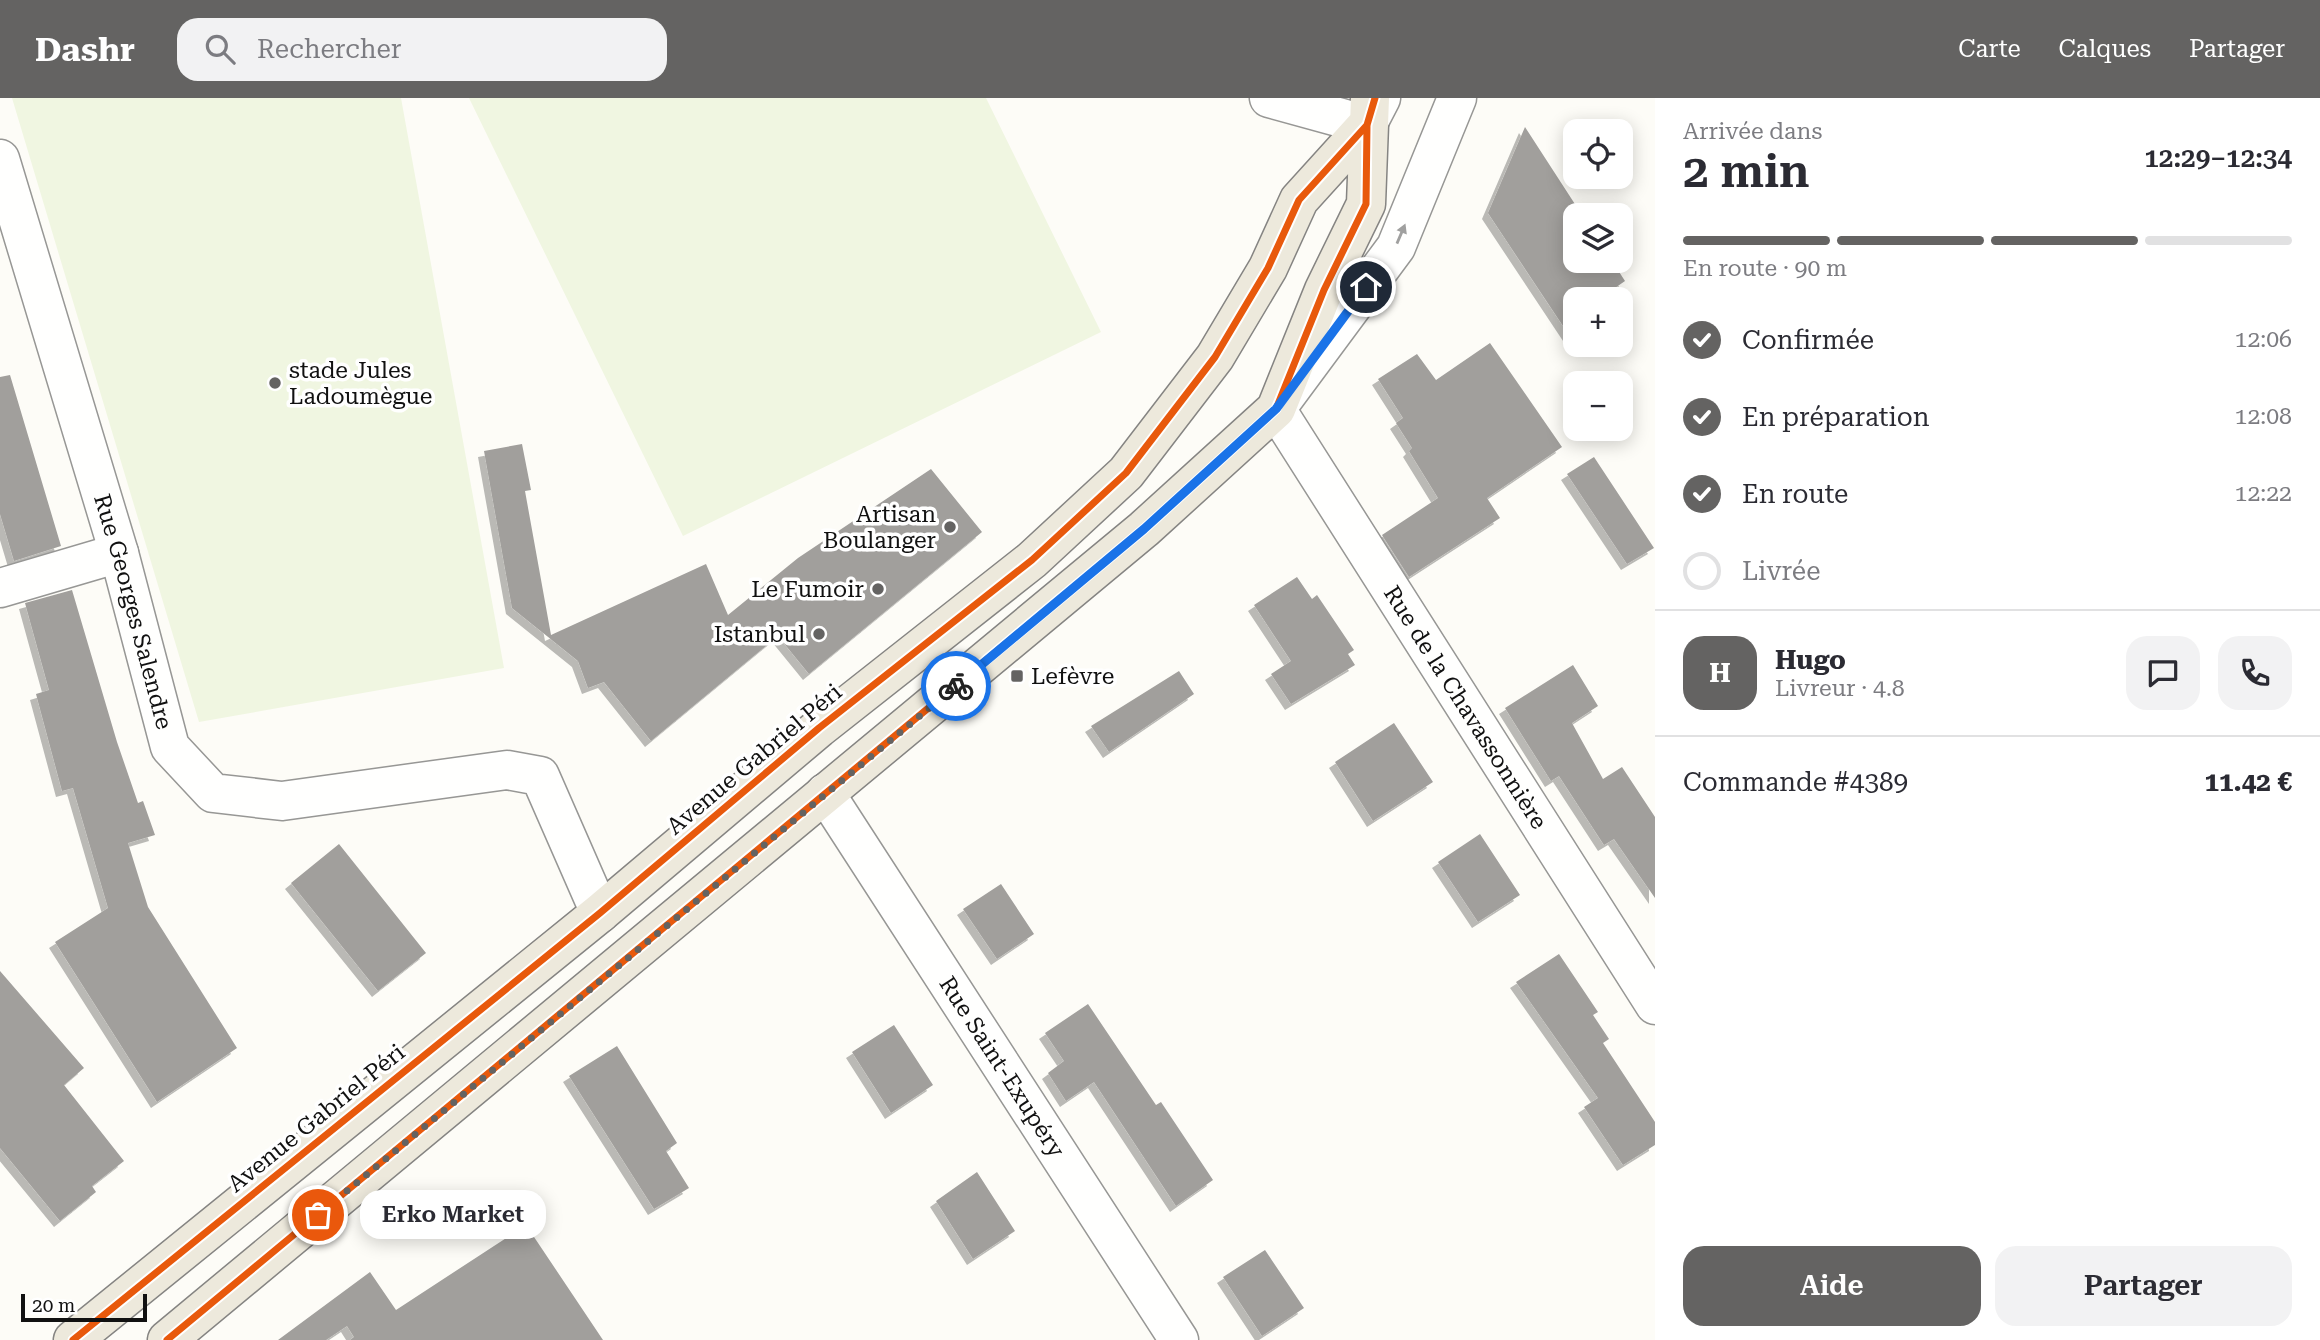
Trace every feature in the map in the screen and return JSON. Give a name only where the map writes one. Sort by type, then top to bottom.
[{"type":"main road","points":[[167,1340],[1144,529],[1276,409],[1324,290],[1366,204],[1373,107]]},
{"type":"main road","name":"Avenue Gabriel Péri","points":[[73,1340],[600,913],[819,728],[1032,560],[1126,473],[1215,357],[1268,268],[1299,200],[1373,107]]},
{"type":"main road","name":"Avenue Gabriel Péri","points":[[109,1340],[132,1292]]},
{"type":"street","points":[[1269,98],[1373,107]]},
{"type":"street","points":[[1276,409],[1396,247],[1457,98]]},
{"type":"street","name":"Rue Georges Salendre","points":[[0,159],[119,553],[170,747],[213,793],[282,801],[507,770],[540,776],[600,913]]},
{"type":"street","name":"Rue de la Chavassonnière","points":[[1276,409],[1655,1004]]},
{"type":"street","points":[[0,588],[119,553]]},
{"type":"street","name":"Rue Saint-Exupéry","points":[[825,793],[1178,1340]]},
{"type":"green space","name":"stade Jules Ladoumègue","points":[[12,98],[401,98],[504,668],[199,722]]},
{"type":"green space","points":[[469,98],[986,98],[1101,332],[683,536]]},
{"type":"building","points":[[1525,127],[1574,203],[1563,203],[1563,273],[1620,273],[1625,281],[1616,287],[1563,287],[1563,326],[1488,213]]},
{"type":"building","points":[[1490,343],[1562,447],[1487,498],[1500,518],[1409,577],[1382,535],[1438,498],[1409,451],[1412,448],[1396,423],[1403,418],[1378,379],[1417,354],[1436,380]]},
{"type":"building","points":[[10,375],[61,546],[14,561],[0,514],[0,377]]},
{"type":"building","points":[[522,444],[531,490],[525,491],[551,635],[706,564],[728,615],[798,558],[931,469],[982,532],[809,674],[778,636],[651,741],[604,682],[588,688],[578,661],[512,608],[484,451]]},
{"type":"building","points":[[1594,457],[1654,548],[1627,564],[1567,474]]},
{"type":"building","points":[[1297,577],[1312,599],[1317,595],[1354,650],[1348,654],[1355,665],[1291,704],[1271,674],[1291,661],[1254,605]]},
{"type":"building","points":[[72,590],[117,742],[138,803],[143,801],[155,835],[128,843],[148,907],[237,1048],[157,1102],[55,942],[108,908],[73,788],[62,791],[36,694],[49,690],[25,603]]},
{"type":"building","points":[[1573,665],[1598,706],[1572,723],[1603,779],[1622,767],[1655,817],[1655,898],[1614,839],[1604,845],[1559,776],[1551,781],[1505,708]]},
{"type":"building","points":[[1179,671],[1194,694],[1109,752],[1091,726]]},
{"type":"building","points":[[1394,723],[1433,782],[1373,821],[1335,762]]},
{"type":"building","points":[[1480,834],[1520,895],[1478,922],[1438,862]]},
{"type":"building","points":[[339,844],[426,953],[378,991],[291,883]]},
{"type":"building","points":[[1001,884],[1034,934],[997,959],[963,909]]},
{"type":"building","points":[[1559,954],[1598,1012],[1593,1015],[1609,1039],[1603,1043],[1655,1122],[1655,1145],[1623,1165],[1584,1107],[1598,1098],[1516,982]]},
{"type":"building","points":[[0,971],[84,1068],[64,1085],[124,1161],[92,1186],[96,1192],[60,1221],[0,1148]]},
{"type":"building","points":[[1088,1004],[1156,1105],[1161,1102],[1213,1180],[1176,1206],[1094,1082],[1066,1101],[1048,1073],[1064,1061],[1045,1033]]},
{"type":"building","points":[[894,1025],[933,1085],[891,1113],[852,1052]]},
{"type":"building","points":[[617,1046],[677,1143],[666,1151],[689,1188],[654,1209],[569,1076]]},
{"type":"building","points":[[977,1172],[1015,1231],[973,1259],[936,1201]]},
{"type":"building","points":[[526,1225],[603,1340],[350,1340],[354,1337],[347,1326],[326,1340],[278,1340],[370,1272],[396,1310]]},
{"type":"building","points":[[1265,1250],[1304,1308],[1262,1336],[1223,1277]]},
{"type":"cycle path","points":[[167,1340],[1144,529],[1276,409],[1324,290],[1366,204],[1367,125],[1375,98]]},
{"type":"cycle path","points":[[73,1340],[600,913],[819,728],[1032,560],[1126,473],[1215,357],[1268,268],[1299,200],[1367,125]]},
{"type":"way so far","points":[[318,1215],[956,686]]},
{"type":"place","name":"stade Jules Ladoumègue","points":[[275,383]]},
{"type":"place","name":"Artisan Boulanger","points":[[950,527]]},
{"type":"place","name":"Le Fumoir","points":[[878,589]]},
{"type":"place","name":"Istanbul","points":[[819,634]]},
{"type":"place","name":"Lefèvre","points":[[1017,676]]},
{"type":"place","name":"Erko Market","points":[[318,1215]]},
{"type":"route","points":[[956,686],[1144,529],[1276,409],[1366,287]]}]
